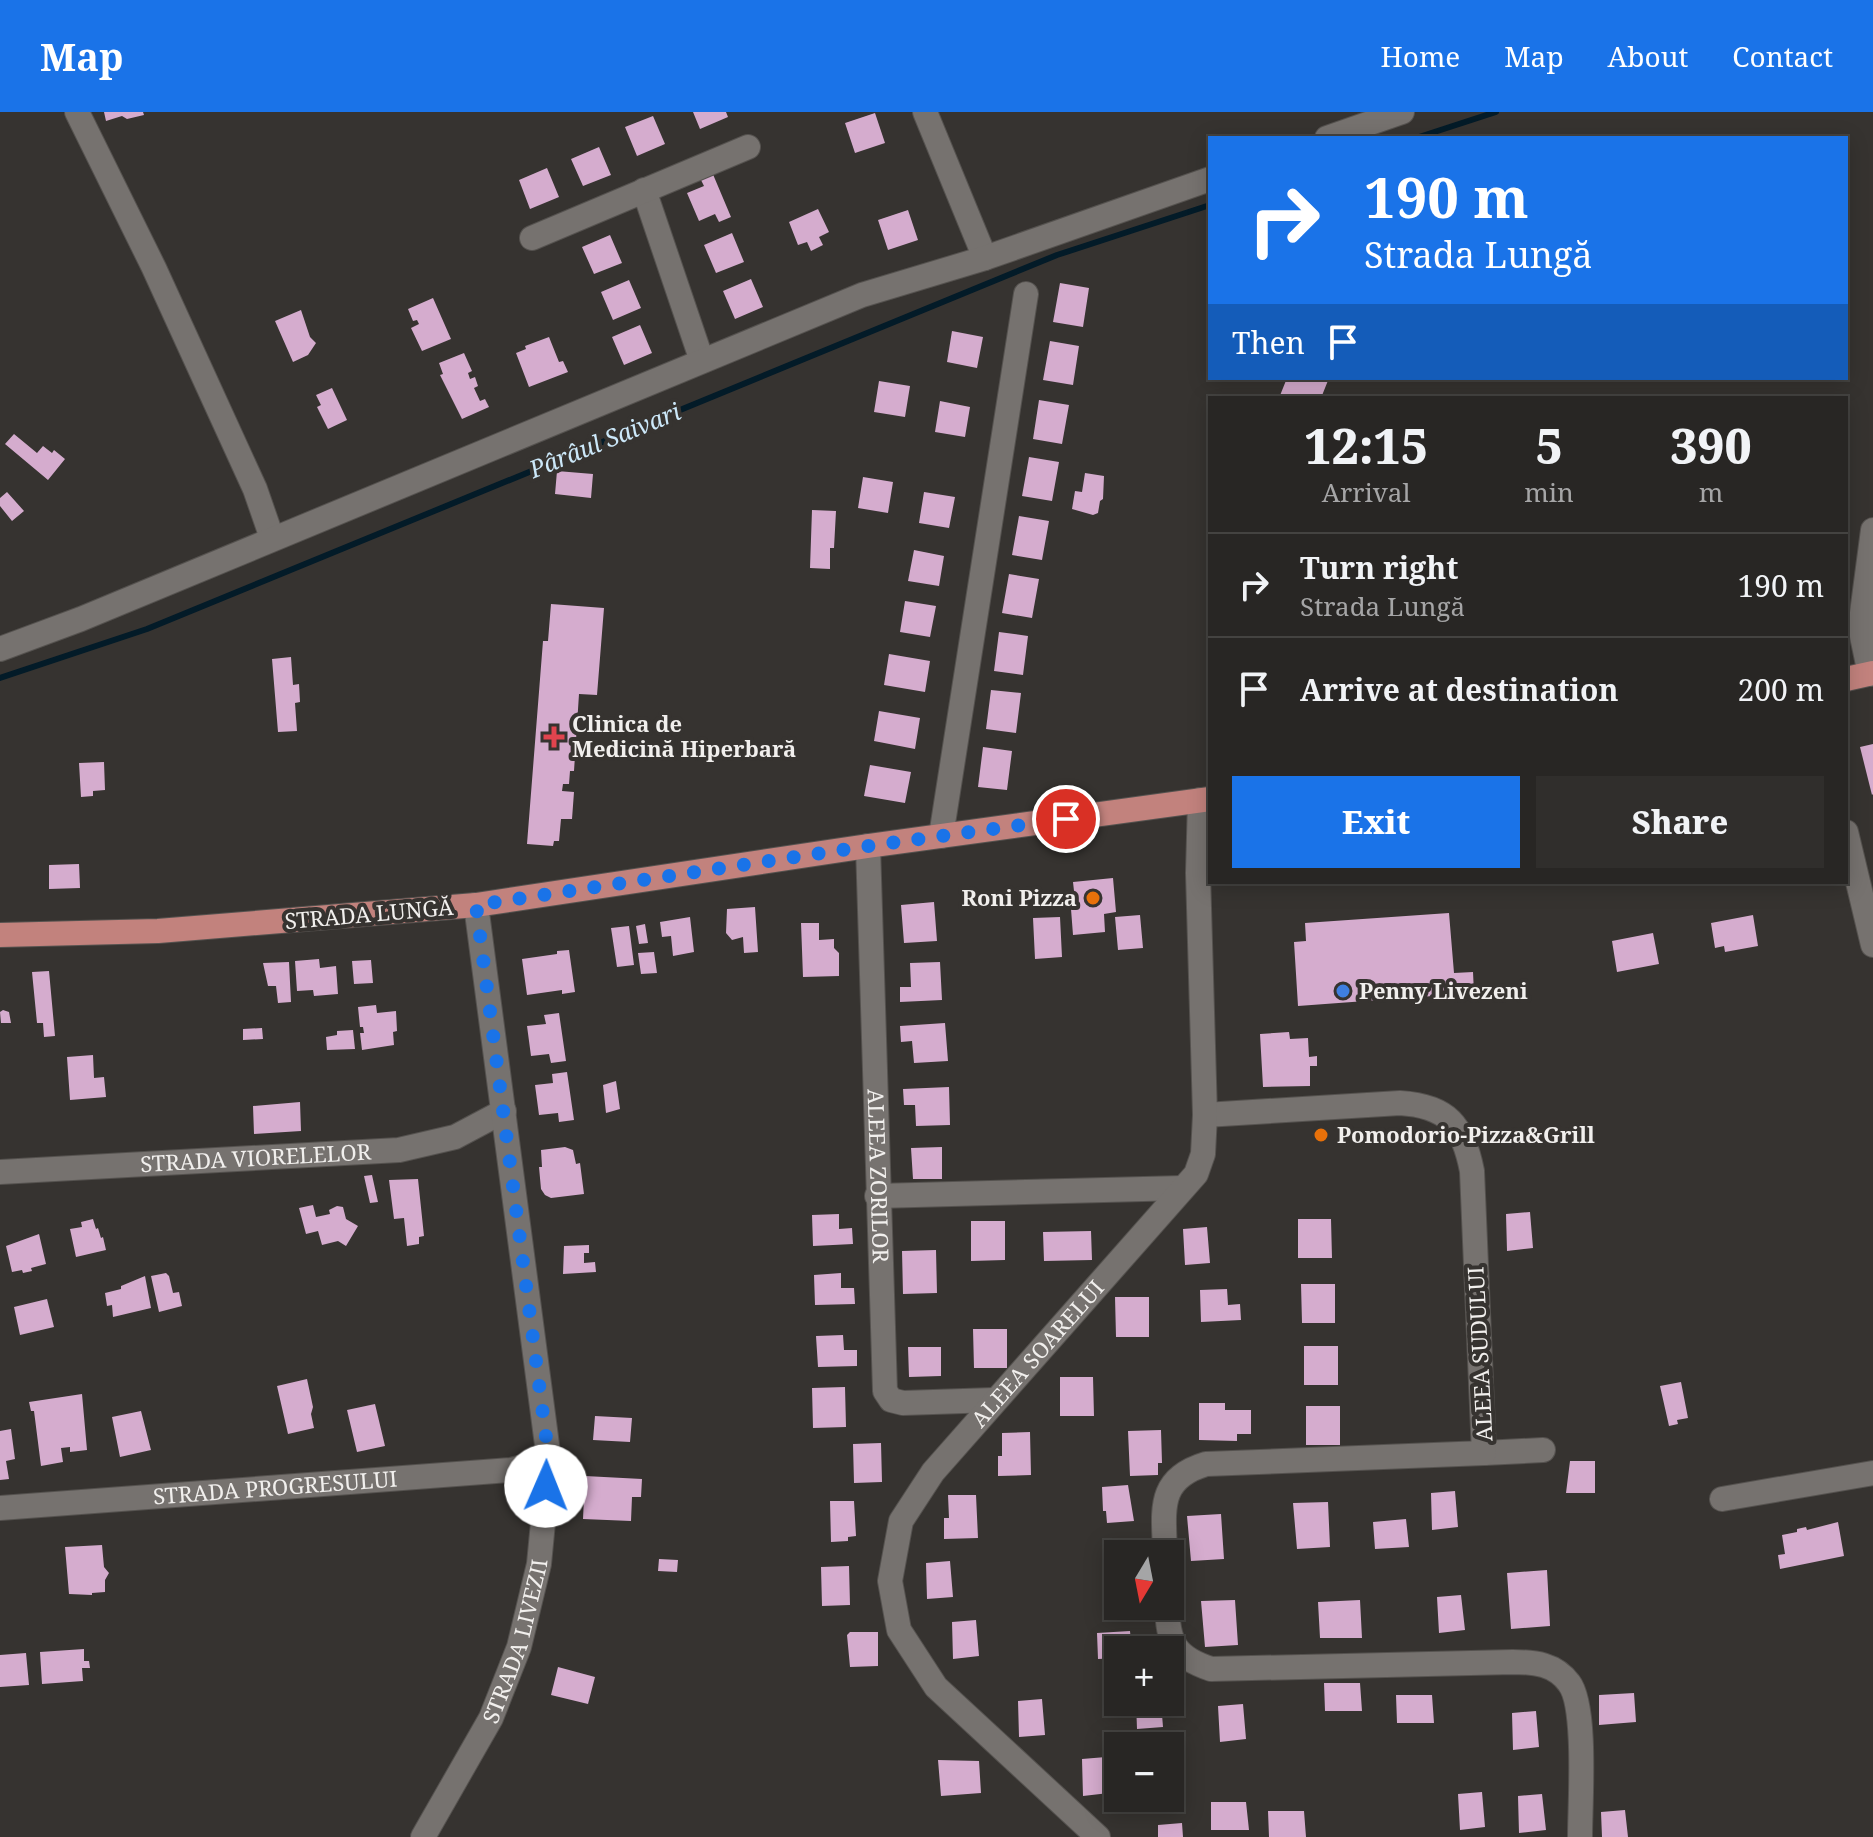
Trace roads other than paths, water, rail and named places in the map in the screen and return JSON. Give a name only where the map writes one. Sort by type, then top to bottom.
[{"type":"main road","name":"STRADA LUNGĂ","points":[[0,935],[158,931],[476,905],[868,846],[1205,800]]},
{"type":"street","points":[[77,112],[154,268],[249,475],[272,538]]},
{"type":"street","points":[[925,112],[985,258]]},
{"type":"street","points":[[1333,136],[1402,112]]},
{"type":"street","points":[[532,238],[748,147]]},
{"type":"street","points":[[0,649],[81,619],[862,295],[985,258],[1208,180]]},
{"type":"street","points":[[644,190],[702,361]]},
{"type":"street","points":[[941,836],[1026,294]]},
{"type":"street","points":[[1863,675],[1862,613],[1873,530]]},
{"type":"street","name":"ALEEA SOARELUI","points":[[1098,1837],[936,1687],[899,1630],[890,1581],[901,1521],[933,1472],[1196,1174],[1203,1154],[1205,1115],[1198,873],[1205,800]]},
{"type":"street","points":[[1848,840],[1873,945]]},
{"type":"street","name":"ALEEA ZORILOR","points":[[868,846],[885,1391],[891,1400],[903,1403],[994,1400]]},
{"type":"street","name":"STRADA LIVEZII","points":[[423,1837],[491,1718],[519,1647],[539,1564],[549,1460],[476,905]]},
{"type":"street","name":"ALEEA SUDULUI","points":[[1165,1540],[1164,1502],[1180,1476],[1191,1469],[1221,1463],[1484,1453],[1472,1171],[1462,1135],[1451,1119],[1420,1104],[1400,1103],[1205,1115]]},
{"type":"street","name":"STRADA VIORELELOR","points":[[0,1172],[399,1150],[455,1137],[504,1111]]},
{"type":"street","points":[[877,1196],[1183,1188]]},
{"type":"street","points":[[1484,1453],[1543,1450]]},
{"type":"street","name":"STRADA PROGRESULUI","points":[[0,1508],[511,1470],[549,1460]]},
{"type":"street","points":[[1722,1499],[1873,1473]]},
{"type":"street","points":[[1168,1620],[1174,1646],[1183,1657],[1211,1669],[1513,1662],[1549,1665],[1572,1685],[1579,1720],[1580,1837]]},
{"type":"waterway","name":"Pârâul Saivari","points":[[1422,136],[1496,112]]},
{"type":"waterway","name":"Pârâul Saivari","points":[[0,678],[147,629],[1057,255],[1208,206]]},
{"type":"place","name":"Clinica de Medicină Hiperbară","points":[[554,737]]},
{"type":"place","name":"Roni Pizza","points":[[1093,898]]},
{"type":"place","name":"Penny Livezeni","points":[[1343,991]]},
{"type":"place","name":"Pomodorio-Pizza&Grill","points":[[1321,1135]]}]
